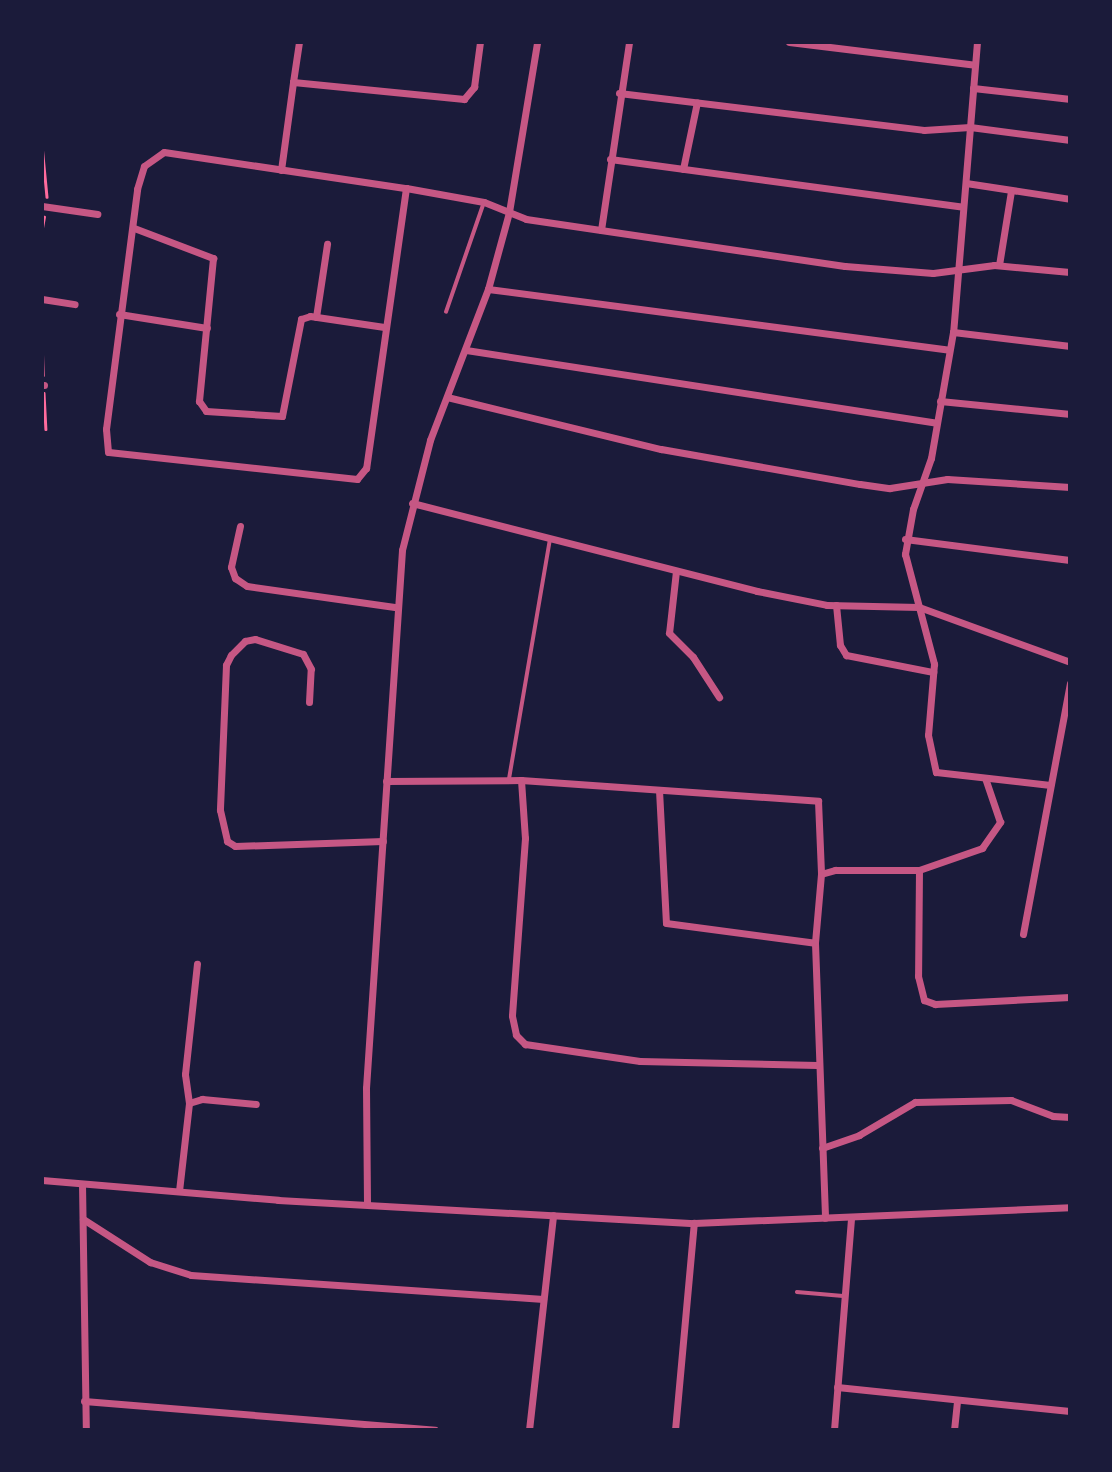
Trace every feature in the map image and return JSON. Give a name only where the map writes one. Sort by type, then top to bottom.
[{"type":"street","points":[[281,170],[299,42],[292,42]]},
{"type":"street","points":[[293,82],[464,99],[474,87],[480,42]]},
{"type":"street","points":[[367,1202],[366,1088],[383,841],[395,607],[412,503],[447,397],[488,289],[509,212],[537,42]]},
{"type":"street","points":[[601,230],[619,93],[629,42]]},
{"type":"street","points":[[789,42],[975,65]]},
{"type":"street","points":[[977,42],[953,332],[923,482],[905,539],[933,672],[931,762],[942,775],[1050,785]]},
{"type":"street","points":[[973,88],[1070,99]]},
{"type":"street","points":[[619,93],[925,130],[970,127],[1070,140]]},
{"type":"street","points":[[683,169],[697,102]]},
{"type":"street","points":[[406,188],[384,327],[366,468],[352,481],[108,452],[119,314],[134,228],[137,189],[152,156],[164,152],[406,188],[484,202],[526,219],[845,266],[915,273],[999,265],[1070,272]]},
{"type":"street","points":[[610,159],[963,208]]},
{"type":"street","points":[[965,183],[1070,199]]},
{"type":"street","points":[[999,265],[1011,191]]},
{"type":"street","points":[[44,206],[97,214]]},
{"type":"street","points":[[134,228],[213,258],[200,407],[206,411],[277,419],[285,411],[296,331],[301,319],[316,317],[384,327]]},
{"type":"street","points":[[316,317],[327,244]]},
{"type":"street","points":[[488,289],[949,350]]},
{"type":"street","points":[[42,299],[75,304]]},
{"type":"street","points":[[119,314],[207,328]]},
{"type":"street","points":[[953,332],[1070,346]]},
{"type":"street","points":[[466,350],[936,423]]},
{"type":"street","points":[[447,397],[661,449],[860,484],[890,488],[923,482],[1070,487]]},
{"type":"street","points":[[940,401],[1070,414]]},
{"type":"street","points":[[412,503],[551,536],[676,571],[836,605],[919,607],[1070,662]]},
{"type":"street","points":[[240,526],[231,567],[235,578],[247,586],[395,607]]},
{"type":"street","points":[[905,539],[1070,560]]},
{"type":"street","points":[[676,571],[669,633],[693,657],[719,697]]},
{"type":"street","points":[[836,605],[840,645],[846,655],[933,672]]},
{"type":"street","points":[[309,702],[311,669],[303,654],[255,639],[245,641],[231,655],[226,665],[220,810],[227,841],[235,846],[383,841]]},
{"type":"street","points":[[1023,934],[1070,683]]},
{"type":"street","points":[[821,874],[835,870],[919,870],[982,848],[992,838],[1000,821],[998,806],[985,778]]},
{"type":"street","points":[[386,780],[521,780],[814,797],[820,808],[821,874],[815,943],[817,1065],[825,1218]]},
{"type":"street","points":[[521,780],[525,838],[512,1016],[516,1035],[524,1044],[640,1062],[817,1065]]},
{"type":"street","points":[[659,790],[666,923],[815,943]]},
{"type":"street","points":[[919,870],[918,976],[924,1000],[935,1004],[1070,997]]},
{"type":"street","points":[[179,1191],[189,1103],[185,1074],[197,964]]},
{"type":"street","points":[[189,1103],[202,1099],[256,1104]]},
{"type":"street","points":[[822,1147],[859,1135],[915,1102],[1011,1100],[1053,1116],[1070,1117]]},
{"type":"street","points":[[42,1180],[694,1223],[851,1219],[1070,1207]]},
{"type":"street","points":[[82,1184],[86,1430]]},
{"type":"street","points":[[529,1430],[553,1215]]},
{"type":"street","points":[[83,1219],[150,1262],[191,1275],[544,1299]]},
{"type":"street","points":[[834,1430],[851,1219]]},
{"type":"street","points":[[675,1430],[694,1223]]},
{"type":"street","points":[[837,1387],[911,1392],[957,1401],[1070,1411]]},
{"type":"street","points":[[84,1401],[435,1430]]},
{"type":"street","points":[[954,1430],[957,1401]]},
{"type":"lane","points":[[446,312],[484,202]]},
{"type":"lane","points":[[508,780],[551,536]]},
{"type":"lane","points":[[797,1292],[845,1297]]},
{"type":"path","points":[[42,145],[42,228]]}]
